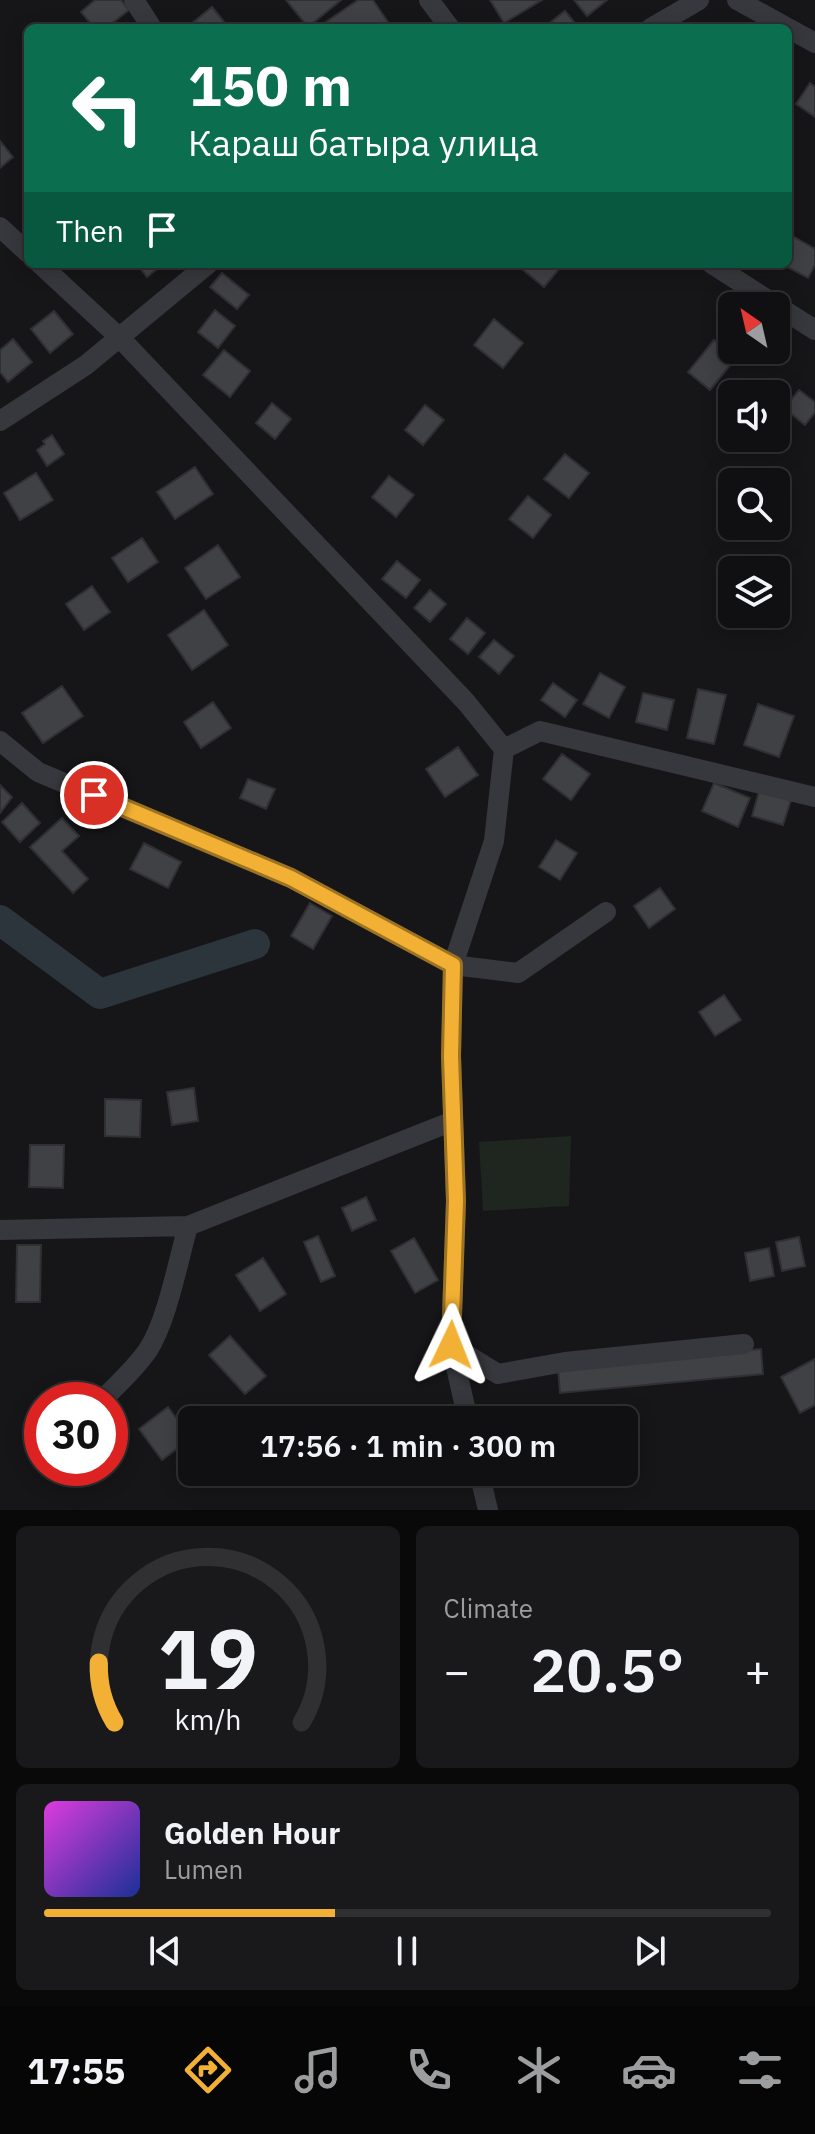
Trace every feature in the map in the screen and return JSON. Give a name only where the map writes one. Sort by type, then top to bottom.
[{"type":"street","points":[[134,0],[149,24]]},
{"type":"street","points":[[429,0],[447,24]]},
{"type":"street","points":[[658,24],[699,0]]},
{"type":"street","points":[[737,0],[781,24]]},
{"type":"street","points":[[792,30],[815,43]]},
{"type":"street","points":[[0,227],[24,249]]},
{"type":"street","points":[[44,268],[120,338],[466,702],[504,749],[494,841],[453,965],[451,1056],[456,1201],[451,1345],[465,1406]]},
{"type":"street","points":[[0,421],[86,365],[203,268]]},
{"type":"street","points":[[718,268],[815,330]]},
{"type":"street","points":[[504,749],[540,731],[815,797]]},
{"type":"street","points":[[0,741],[38,772],[291,878],[453,965],[518,973],[606,912]]},
{"type":"street","points":[[0,1230],[188,1226],[453,1121]]},
{"type":"street","points":[[120,1382],[150,1347],[188,1226]]},
{"type":"street","points":[[451,1345],[498,1374],[565,1362],[744,1344]]},
{"type":"street","points":[[482,1486],[488,1510]]},
{"type":"shaded area","points":[[571,1136],[569,1206],[483,1211],[479,1142]]},
{"type":"building","points":[[95,0],[121,0],[129,10],[111,24],[91,24],[81,12]]},
{"type":"building","points":[[286,0],[341,0],[312,24],[306,24]]},
{"type":"building","points":[[358,0],[373,0],[389,24],[323,24]]},
{"type":"building","points":[[490,0],[542,0],[504,23]]},
{"type":"building","points":[[574,0],[607,0],[587,16]]},
{"type":"building","points":[[212,7],[226,24],[191,24]]},
{"type":"building","points":[[565,11],[576,24],[548,24]]},
{"type":"building","points":[[810,83],[815,87],[815,117],[796,104]]},
{"type":"building","points":[[0,141],[13,157],[0,168]]},
{"type":"building","points":[[792,236],[815,249],[815,265],[808,278],[789,268],[792,268]]},
{"type":"building","points":[[140,268],[158,268],[147,277]]},
{"type":"building","points":[[523,268],[560,268],[544,287]]},
{"type":"building","points":[[222,273],[249,295],[237,309],[210,287]]},
{"type":"building","points":[[215,310],[235,326],[218,348],[198,332]]},
{"type":"building","points":[[54,311],[73,334],[50,353],[31,329]]},
{"type":"building","points":[[494,319],[523,343],[503,368],[474,345]]},
{"type":"building","points":[[13,339],[32,362],[8,382],[0,372],[0,350]]},
{"type":"building","points":[[714,340],[718,343],[718,364],[731,364],[710,390],[688,372]]},
{"type":"building","points":[[224,350],[250,371],[230,397],[203,375]]},
{"type":"building","points":[[799,390],[815,402],[815,412],[805,425],[790,413],[790,401]]},
{"type":"building","points":[[272,403],[291,419],[275,439],[256,423]]},
{"type":"building","points":[[425,405],[444,420],[423,445],[405,430]]},
{"type":"building","points":[[52,435],[64,454],[47,466],[37,450]]},
{"type":"building","points":[[565,454],[589,473],[569,498],[544,479]]},
{"type":"building","points":[[195,467],[213,494],[175,519],[157,492]]},
{"type":"building","points":[[36,473],[53,500],[20,520],[4,493]]},
{"type":"building","points":[[389,476],[414,495],[396,517],[372,497]]},
{"type":"building","points":[[528,496],[551,515],[533,538],[509,519]]},
{"type":"building","points":[[142,538],[158,562],[128,582],[112,558]]},
{"type":"building","points":[[218,545],[240,577],[206,599],[185,568]]},
{"type":"building","points":[[397,561],[420,580],[406,598],[382,579]]},
{"type":"building","points":[[92,586],[110,612],[84,630],[66,604]]},
{"type":"building","points":[[430,590],[446,604],[430,622],[414,608]]},
{"type":"building","points":[[204,610],[228,645],[192,670],[168,635]]},
{"type":"building","points":[[467,618],[485,633],[468,654],[450,639]]},
{"type":"building","points":[[494,640],[514,656],[499,674],[479,657]]},
{"type":"building","points":[[600,673],[625,687],[609,718],[583,704]]},
{"type":"building","points":[[553,683],[577,700],[565,717],[541,700]]},
{"type":"building","points":[[62,686],[83,716],[43,743],[22,713]]},
{"type":"building","points":[[698,689],[726,695],[714,744],[687,738]]},
{"type":"building","points":[[643,693],[674,700],[667,730],[636,722]]},
{"type":"building","points":[[213,702],[231,728],[201,748],[184,722]]},
{"type":"building","points":[[758,704],[794,716],[779,757],[744,745]]},
{"type":"building","points":[[458,747],[478,775],[445,797],[426,769]]},
{"type":"building","points":[[562,754],[590,774],[571,800],[543,779]]},
{"type":"building","points":[[248,779],[275,789],[266,809],[240,798]]},
{"type":"building","points":[[714,783],[750,798],[738,827],[702,811]]},
{"type":"building","points":[[0,785],[12,797],[0,813]]},
{"type":"building","points":[[760,788],[792,797],[783,825],[752,816]]},
{"type":"building","points":[[22,803],[40,823],[20,842],[2,822]]},
{"type":"building","points":[[62,818],[79,836],[62,851],[88,879],[73,893],[30,847]]},
{"type":"building","points":[[556,840],[577,853],[560,880],[539,867]]},
{"type":"building","points":[[144,843],[181,862],[168,888],[130,869]]},
{"type":"building","points":[[660,888],[675,909],[649,928],[634,906]]},
{"type":"building","points":[[310,903],[332,916],[313,949],[291,936]]},
{"type":"building","points":[[724,995],[741,1020],[715,1036],[699,1012]]},
{"type":"building","points":[[194,1088],[198,1121],[172,1125],[167,1092]]},
{"type":"building","points":[[105,1099],[141,1100],[140,1137],[105,1136]]},
{"type":"building","points":[[30,1145],[64,1145],[63,1188],[29,1187]]},
{"type":"building","points":[[366,1197],[376,1220],[352,1231],[342,1208]]},
{"type":"building","points":[[318,1236],[335,1276],[321,1282],[304,1242]]},
{"type":"building","points":[[799,1237],[805,1266],[782,1271],[776,1242]]},
{"type":"building","points":[[414,1238],[438,1280],[415,1293],[391,1251]]},
{"type":"building","points":[[17,1245],[41,1245],[40,1302],[16,1302]]},
{"type":"building","points":[[769,1248],[774,1276],[750,1281],[745,1253]]},
{"type":"building","points":[[263,1258],[286,1294],[260,1311],[236,1275]]},
{"type":"building","points":[[230,1336],[266,1376],[245,1394],[209,1355]]},
{"type":"building","points":[[761,1349],[763,1374],[560,1393],[558,1368]]},
{"type":"building","points":[[815,1359],[815,1405],[800,1413],[781,1377]]},
{"type":"building","points":[[168,1407],[178,1420],[178,1448],[162,1460],[139,1429]]},
{"type":"waterway","points":[[0,920],[100,994],[255,944]]},
{"type":"route","points":[[94,795],[291,878],[453,965],[451,1056],[456,1201],[451,1345]]}]
